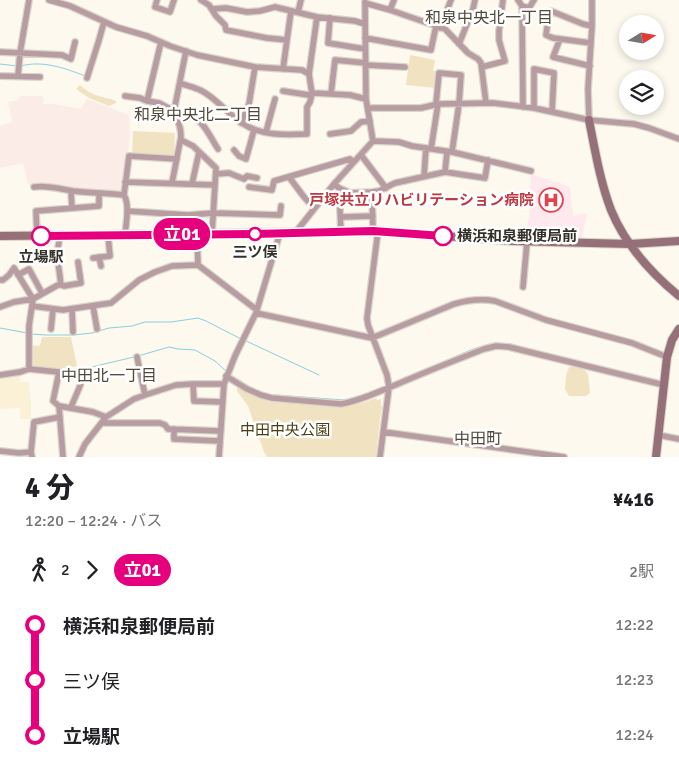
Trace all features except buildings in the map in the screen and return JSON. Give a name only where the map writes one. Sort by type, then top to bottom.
[{"type":"main road","points":[[589,120],[600,173],[611,209],[619,227],[652,272],[679,296]]},
{"type":"main road","points":[[0,236],[376,231],[527,242],[630,244],[679,241]]},
{"type":"main road","points":[[656,457],[667,357],[672,340],[679,330]]},
{"type":"street","points":[[18,76],[29,0]]},
{"type":"street","points":[[49,0],[70,6],[116,27],[147,36],[186,51],[255,67],[302,70],[309,74]]},
{"type":"street","points":[[157,0],[155,7],[170,12],[174,0]]},
{"type":"street","points":[[201,0],[209,5],[225,25],[226,30],[287,40]]},
{"type":"street","points":[[271,8],[272,0]]},
{"type":"street","points":[[298,12],[301,0]]},
{"type":"street","points":[[390,10],[394,0]]},
{"type":"street","points":[[365,38],[431,50],[438,27],[451,0]]},
{"type":"street","points":[[459,44],[475,0]]},
{"type":"street","points":[[482,67],[505,61],[499,40],[503,0]]},
{"type":"street","points":[[518,0],[522,6],[523,107]]},
{"type":"street","points":[[522,6],[529,8],[534,0]]},
{"type":"street","points":[[589,120],[588,88],[592,0]]},
{"type":"street","points":[[295,233],[314,208],[337,186],[353,162],[373,141],[366,98],[365,2],[445,29],[468,53],[478,59],[482,67],[486,103]]},
{"type":"street","points":[[212,9],[226,8],[247,12],[275,7],[316,17],[355,20],[365,24]]},
{"type":"street","points":[[283,68],[291,11]]},
{"type":"street","points":[[591,43],[553,38],[546,35],[549,13],[551,11],[592,26]]},
{"type":"street","points":[[180,83],[201,90],[241,123],[254,130],[288,135],[307,134],[307,107],[312,94],[309,74],[316,17]]},
{"type":"street","points":[[330,18],[328,43],[365,49]]},
{"type":"street","points":[[86,78],[100,40],[104,22]]},
{"type":"street","points":[[560,39],[554,57],[590,66]]},
{"type":"street","points":[[0,52],[62,55],[70,60],[75,42]]},
{"type":"street","points":[[147,100],[161,42]]},
{"type":"street","points":[[172,183],[181,140],[175,111],[186,51]]},
{"type":"street","points":[[331,94],[335,60],[405,67]]},
{"type":"street","points":[[241,123],[249,104],[255,67]]},
{"type":"street","points":[[534,108],[534,69],[554,73],[552,112]]},
{"type":"street","points":[[424,176],[437,104],[439,73],[461,75],[460,104],[445,172]]},
{"type":"street","points":[[0,76],[40,77]]},
{"type":"street","points":[[283,91],[350,95],[366,98]]},
{"type":"street","points":[[125,96],[158,103],[194,118],[206,128],[218,150]]},
{"type":"street","points":[[266,132],[275,99]]},
{"type":"street","points":[[368,108],[421,108],[437,104],[486,103],[534,108],[589,120],[634,124],[679,139]]},
{"type":"street","points":[[330,134],[351,131],[361,122],[370,121]]},
{"type":"street","points":[[234,150],[239,156],[246,159],[254,130]]},
{"type":"street","points":[[181,140],[193,146],[216,168],[212,234]]},
{"type":"street","points":[[373,141],[399,142],[450,152],[531,172]]},
{"type":"street","points":[[192,184],[199,152]]},
{"type":"street","points":[[361,155],[386,188]]},
{"type":"street","points":[[125,235],[126,198],[124,195],[129,156],[177,159]]},
{"type":"street","points":[[249,187],[272,190],[274,181],[350,159],[353,162]]},
{"type":"street","points":[[337,186],[350,193],[372,192],[386,188],[395,182],[445,172],[485,178],[488,160]]},
{"type":"street","points":[[216,174],[229,173],[244,179],[247,176],[257,178]]},
{"type":"street","points":[[290,177],[314,208]]},
{"type":"street","points":[[125,182],[215,185]]},
{"type":"street","points":[[337,186],[341,232]]},
{"type":"street","points":[[34,187],[52,187],[71,191],[124,195]]},
{"type":"street","points":[[71,191],[72,208]]},
{"type":"street","points":[[372,192],[372,216],[376,231],[367,311],[368,325],[389,385],[380,457]]},
{"type":"street","points":[[37,236],[36,211],[99,206],[99,193]]},
{"type":"street","points":[[126,212],[188,215],[213,213],[280,215],[280,206]]},
{"type":"street","points":[[341,217],[372,216]]},
{"type":"street","points":[[219,457],[224,384],[256,312],[280,233]]},
{"type":"street","points":[[197,234],[198,265]]},
{"type":"street","points":[[101,266],[96,258],[110,256],[108,235]]},
{"type":"street","points":[[60,236],[57,254],[61,285]]},
{"type":"street","points":[[523,287],[527,242]]},
{"type":"street","points":[[0,307],[14,302],[33,299],[58,285],[64,286],[81,283],[78,262]]},
{"type":"street","points":[[32,306],[72,310],[111,303],[139,280],[155,272],[172,266],[198,265],[256,312],[372,338],[454,304],[479,299],[495,301],[546,320],[632,343],[667,357]]},
{"type":"street","points":[[0,280],[9,275],[14,268],[33,299],[29,326],[29,369]]},
{"type":"street","points":[[18,274],[29,269],[42,293]]},
{"type":"street","points":[[93,306],[97,329]]},
{"type":"street","points":[[51,329],[53,309]]},
{"type":"street","points":[[72,310],[73,332]]},
{"type":"street","points":[[227,374],[247,390],[272,398],[341,404],[361,400],[389,385],[484,348],[496,346],[508,347],[664,385]]},
{"type":"street","points":[[137,357],[145,395]]},
{"type":"street","points":[[0,375],[29,369],[59,372],[53,401],[59,406],[93,412],[105,420],[160,423],[168,429],[220,432]]},
{"type":"street","points":[[71,407],[83,374],[86,371]]},
{"type":"street","points":[[194,384],[194,401],[222,402]]},
{"type":"street","points":[[79,457],[86,444],[105,420],[125,405],[145,395],[176,385],[224,384]]},
{"type":"street","points":[[59,406],[63,457]]},
{"type":"street","points":[[0,451],[32,455],[34,422],[60,417]]},
{"type":"street","points":[[174,429],[174,439],[220,441]]},
{"type":"street","points":[[384,432],[564,457]]},
{"type":"street","points":[[658,435],[679,439]]},
{"type":"shaded area","points":[[21,96],[42,96],[44,99],[43,104],[81,109],[87,99],[129,115],[128,157],[123,193],[34,186],[28,184],[23,163],[0,168],[0,126],[12,122],[8,102],[17,101]]},
{"type":"shaded area","name":"戸塚共立リハビリテーション病院","points":[[531,174],[570,187],[573,216],[587,213],[582,238],[523,239],[529,217]]},
{"type":"shaded area","points":[[20,375],[20,382],[29,382],[31,419],[20,419],[20,408],[0,409],[0,378]]},
{"type":"green space","points":[[410,55],[435,60],[433,71],[438,71],[436,88],[406,85]]},
{"type":"green space","points":[[80,85],[91,93],[114,100],[116,103],[109,106],[89,98],[76,89]]},
{"type":"green space","points":[[133,131],[175,133],[174,156],[132,154]]},
{"type":"green space","points":[[42,337],[71,337],[77,366],[60,369],[31,367],[31,345],[40,346]]},
{"type":"green space","points":[[569,367],[582,367],[588,374],[590,393],[586,396],[569,396],[565,389]]},
{"type":"green space","name":"中田中央公園","points":[[237,387],[271,402],[352,405],[376,398],[377,400],[381,399],[382,407],[376,457],[267,457],[248,406],[237,391]]},
{"type":"waterway","points":[[0,64],[17,66]]},
{"type":"waterway","points":[[21,66],[45,64],[85,76]]},
{"type":"waterway","points":[[31,334],[73,335],[132,326],[145,322],[171,322],[198,318],[241,339]]},
{"type":"waterway","points":[[0,328],[27,333]]},
{"type":"waterway","points":[[244,340],[319,375]]},
{"type":"waterway","points":[[441,363],[483,346],[501,343],[510,344]]},
{"type":"waterway","points":[[138,356],[169,347],[195,350],[215,361],[227,372]]},
{"type":"waterway","points":[[60,371],[83,369],[134,357]]},
{"type":"waterway","points":[[231,375],[250,387]]},
{"type":"waterway","points":[[390,384],[400,380]]},
{"type":"waterway","points":[[371,392],[386,386]]},
{"type":"waterway","points":[[275,395],[344,400],[363,395]]},
{"type":"bus line","name":"立01","points":[[41,236],[373,231],[443,236]]},
{"type":"place","name":"戸塚共立リハビリテーション病院","points":[[551,200]]},
{"type":"place","name":"三ツ俣","points":[[255,234]]},
{"type":"place","name":"立場駅","points":[[41,236]]},
{"type":"place","name":"横浜和泉郵便局前","points":[[443,236]]},
{"type":"district","name":"和泉中央北一丁目","points":[[489,17]]},
{"type":"district","name":"和泉中央北二丁目","points":[[198,114]]},
{"type":"district","name":"中田北一丁目","points":[[109,375]]},
{"type":"district","name":"中田町","points":[[478,438]]}]
